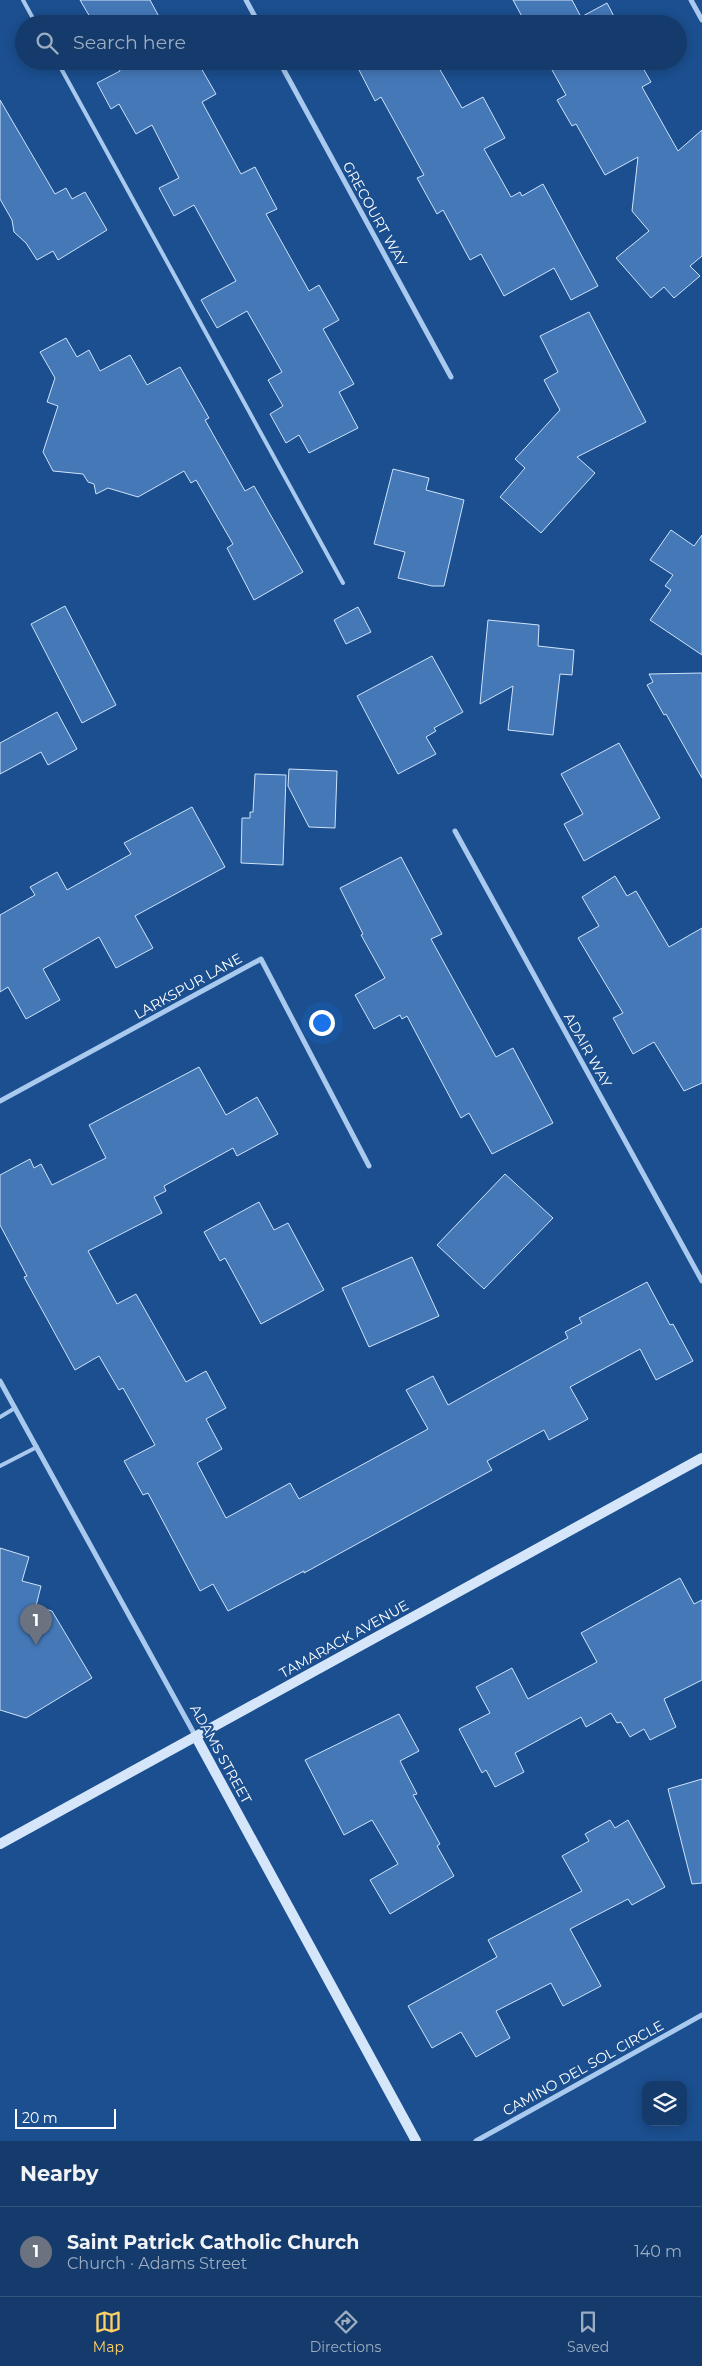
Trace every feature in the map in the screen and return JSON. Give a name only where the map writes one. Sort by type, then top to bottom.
[{"type":"main road","name":"TAMARACK AVENUE","points":[[0,1844],[702,1458]]},
{"type":"main road","name":"ADAMS STREET","points":[[196,1737],[416,2141]]},
{"type":"street","points":[[246,0],[254,15]]},
{"type":"street","points":[[691,0],[702,20]]},
{"type":"street","name":"GRECOURT WAY","points":[[284,70],[451,377]]},
{"type":"street","name":"ADAIR WAY","points":[[455,831],[702,1281]]},
{"type":"street","name":"LARKSPUR LANE","points":[[0,1101],[261,959],[369,1166]]},
{"type":"street","name":"ADAMS STREET","points":[[0,1381],[196,1737]]},
{"type":"street","name":"CAMINO DEL SOL CIRCLE","points":[[476,2141],[702,2015]]},
{"type":"lane","points":[[23,0],[31,15]]},
{"type":"lane","points":[[62,70],[344,583]]},
{"type":"lane","points":[[0,1417],[15,1408]]},
{"type":"lane","points":[[0,1466],[37,1447]]},
{"type":"building","points":[[80,0],[150,0],[158,15],[89,15]]},
{"type":"building","points":[[513,0],[572,0],[580,15],[521,15]]},
{"type":"building","points":[[607,3],[613,15],[585,15]]},
{"type":"building","points":[[202,70],[216,94],[202,102],[241,174],[255,167],[277,209],[266,214],[309,291],[319,285],[339,320],[323,329],[354,384],[339,392],[358,428],[309,453],[299,435],[286,443],[270,414],[283,406],[268,380],[282,372],[247,311],[217,328],[201,300],[236,281],[194,205],[174,216],[159,188],[179,178],[152,125],[136,134],[119,104],[111,109],[97,83],[120,71]]},
{"type":"building","points":[[359,70],[440,70],[462,108],[483,97],[505,138],[484,149],[511,197],[520,192],[522,196],[543,184],[598,286],[571,300],[554,268],[504,296],[481,254],[470,260],[443,210],[437,214],[417,178],[424,175],[381,97],[375,101]]},
{"type":"building","points":[[552,70],[644,70],[651,82],[642,87],[678,151],[702,130],[702,256],[690,266],[700,276],[674,298],[664,287],[651,298],[616,258],[649,231],[632,211],[638,157],[605,175],[576,124],[572,126],[557,100],[566,95]]},
{"type":"building","points":[[0,100],[55,194],[66,188],[72,199],[85,192],[107,230],[58,260],[53,251],[37,260],[26,243],[14,232],[12,220],[0,199]]},
{"type":"building","points":[[589,312],[646,422],[577,457],[595,473],[541,533],[500,497],[525,468],[515,459],[560,410],[544,380],[558,372],[540,336]]},
{"type":"building","points":[[66,338],[77,357],[89,350],[100,371],[130,355],[147,385],[180,367],[209,418],[205,420],[245,491],[254,486],[303,572],[254,600],[227,548],[233,544],[196,480],[191,483],[184,471],[138,497],[108,488],[96,494],[94,484],[88,482],[83,474],[53,471],[43,452],[58,406],[47,402],[55,378],[40,352]]},
{"type":"building","points":[[393,469],[429,478],[426,490],[464,500],[444,586],[432,586],[398,578],[405,552],[374,544]]},
{"type":"building","points":[[671,530],[694,546],[702,535],[702,655],[650,620],[671,590],[665,586],[673,575],[650,560]]},
{"type":"building","points":[[65,606],[116,705],[82,723],[31,624]]},
{"type":"building","points":[[358,607],[371,632],[346,644],[334,620]]},
{"type":"building","points":[[488,620],[539,625],[538,646],[574,650],[572,675],[560,674],[553,735],[508,730],[513,686],[480,704]]},
{"type":"building","points":[[432,656],[463,712],[434,728],[436,731],[426,737],[436,754],[398,774],[357,696]]},
{"type":"building","points":[[702,673],[702,778],[666,714],[664,715],[647,685],[653,682],[649,674]]},
{"type":"building","points":[[57,712],[77,749],[48,765],[41,752],[0,774],[0,743]]},
{"type":"building","points":[[619,743],[660,818],[584,861],[564,824],[583,814],[561,774]]},
{"type":"building","points":[[289,769],[337,771],[335,828],[309,827],[288,786]]},
{"type":"building","points":[[255,774],[286,775],[283,865],[241,863],[242,818],[250,818],[250,812],[253,812]]},
{"type":"building","points":[[192,807],[225,867],[135,916],[153,948],[116,968],[99,937],[43,969],[60,1000],[26,1019],[8,987],[0,992],[0,915],[35,895],[30,887],[57,872],[67,890],[131,854],[124,843]]},
{"type":"building","points":[[401,857],[442,934],[431,939],[496,1057],[513,1048],[553,1123],[492,1154],[469,1113],[461,1118],[407,1016],[402,1019],[400,1015],[374,1029],[355,995],[385,978],[361,935],[363,934],[340,888]]},
{"type":"building","points":[[615,876],[627,896],[636,891],[669,947],[702,928],[702,1083],[684,1091],[654,1042],[633,1054],[613,1018],[623,1013],[578,938],[599,926],[582,897]]},
{"type":"building","points":[[199,1067],[226,1115],[257,1097],[278,1134],[237,1156],[233,1148],[164,1186],[166,1191],[154,1197],[162,1213],[88,1251],[117,1304],[136,1294],[186,1382],[206,1371],[226,1408],[206,1419],[222,1449],[197,1463],[226,1518],[290,1483],[299,1499],[428,1429],[406,1390],[433,1376],[448,1405],[568,1338],[565,1332],[582,1323],[579,1318],[647,1282],[670,1325],[673,1324],[693,1361],[656,1380],[640,1349],[570,1387],[588,1419],[549,1440],[544,1430],[487,1461],[492,1470],[304,1573],[304,1571],[228,1611],[213,1584],[200,1591],[148,1493],[143,1495],[124,1461],[155,1445],[123,1388],[119,1390],[99,1356],[75,1370],[24,1277],[27,1276],[0,1225],[0,1175],[30,1159],[34,1168],[41,1164],[52,1185],[106,1158],[89,1125]]},
{"type":"building","points":[[505,1174],[553,1218],[484,1289],[437,1245]]},
{"type":"building","points":[[259,1202],[274,1230],[288,1223],[324,1290],[261,1324],[225,1258],[220,1261],[204,1232]]},
{"type":"building","points":[[412,1257],[439,1316],[369,1347],[342,1288]]},
{"type":"building","points":[[0,1548],[29,1557],[22,1581],[41,1586],[36,1606],[52,1611],[92,1678],[26,1718],[0,1710]]},
{"type":"building","points":[[680,1578],[694,1604],[702,1600],[702,1680],[664,1699],[676,1727],[650,1740],[644,1729],[630,1737],[621,1722],[617,1723],[611,1713],[586,1727],[581,1717],[515,1753],[524,1772],[495,1787],[486,1770],[482,1773],[459,1729],[490,1713],[476,1687],[512,1668],[528,1699],[597,1662],[581,1633]]},
{"type":"building","points":[[399,1714],[419,1751],[400,1761],[417,1794],[413,1795],[440,1844],[437,1846],[454,1876],[390,1914],[370,1880],[398,1864],[372,1820],[344,1835],[305,1760]]},
{"type":"building","points":[[702,1779],[702,1883],[692,1884],[668,1789]]},
{"type":"building","points":[[610,1820],[615,1828],[628,1820],[665,1887],[632,1905],[628,1899],[570,1929],[601,1986],[563,2006],[551,1983],[496,2011],[510,2038],[476,2057],[461,2032],[432,2048],[408,2006],[497,1957],[488,1940],[582,1891],[562,1856],[589,1841],[585,1834]]},
{"type":"place","name":"Saint Patrick Catholic Church","points":[[36,1645]]}]
